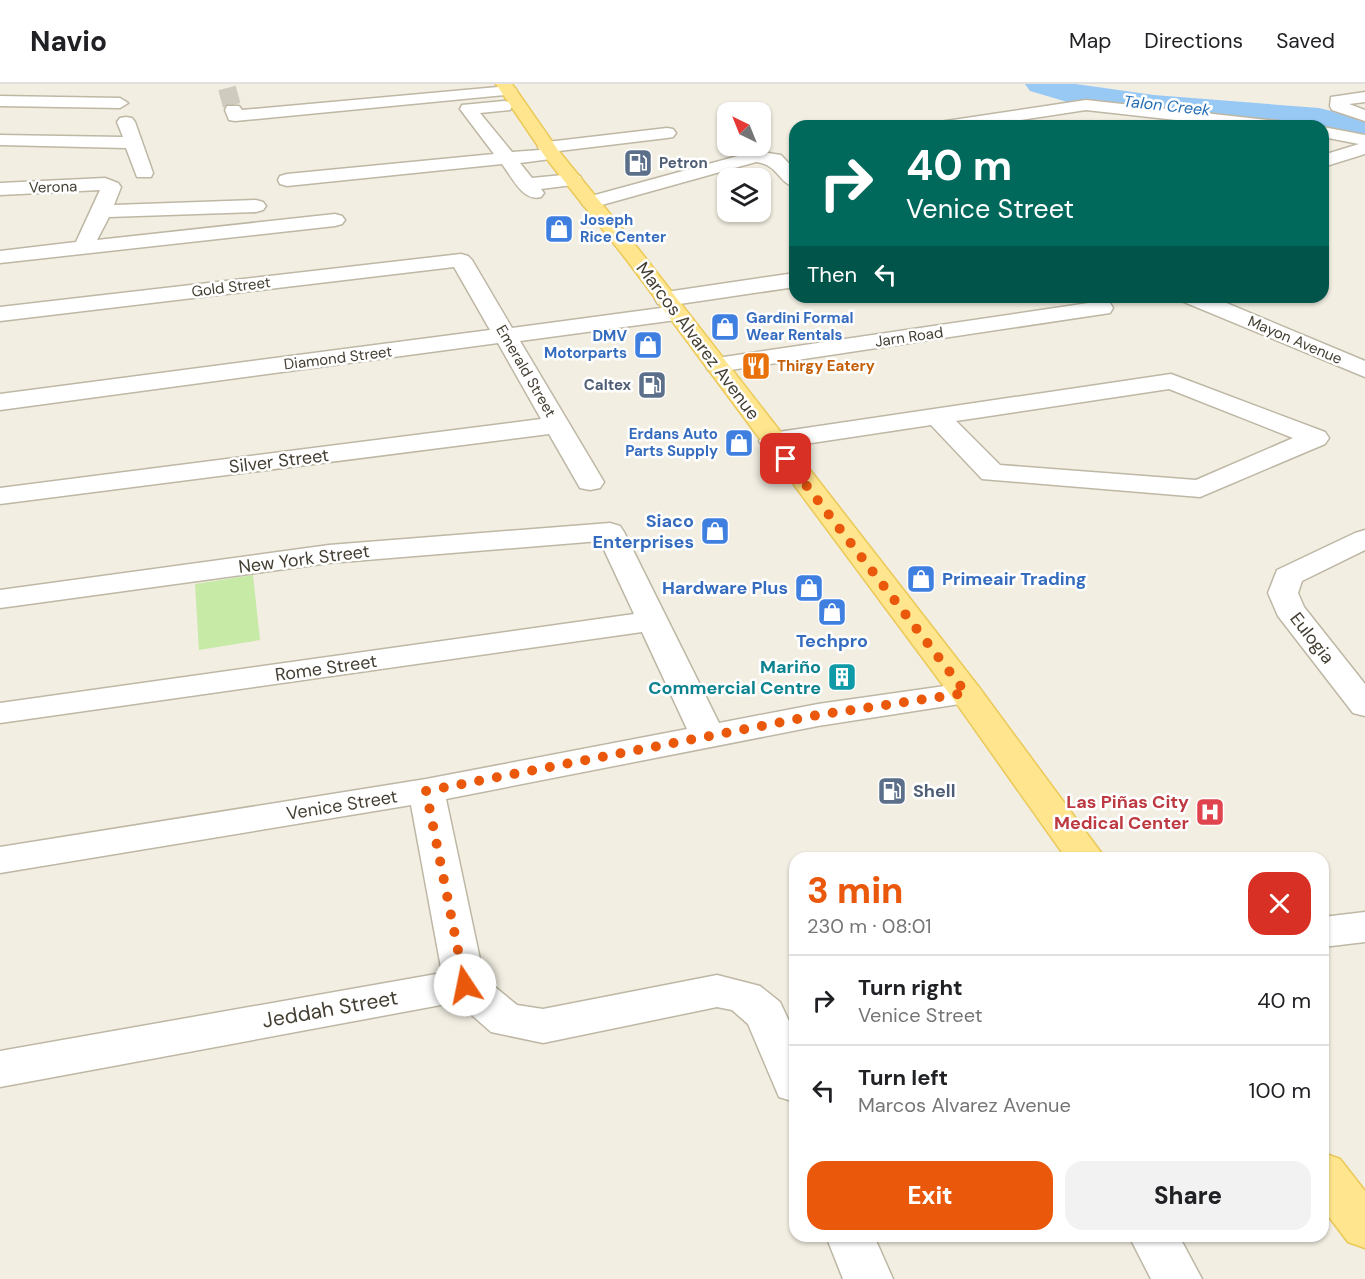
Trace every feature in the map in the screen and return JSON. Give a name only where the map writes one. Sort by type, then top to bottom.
[{"type":"main road","name":"Marcos Alvarez Avenue","points":[[510,93],[550,151],[717,365],[772,441],[966,693],[1082,852]]},
{"type":"main road","points":[[1329,1181],[1365,1227]]},
{"type":"street","points":[[112,84],[117,92],[132,143],[144,173]]},
{"type":"street","points":[[233,110],[235,116],[463,89],[510,93]]},
{"type":"street","points":[[510,93],[468,109],[531,188],[573,180]]},
{"type":"street","points":[[1365,98],[1346,98],[1337,101],[1338,106],[1365,116]]},
{"type":"street","points":[[0,101],[120,103]]},
{"type":"street","points":[[986,120],[1086,105],[1222,120]]},
{"type":"street","points":[[483,127],[530,122]]},
{"type":"street","points":[[287,180],[508,159],[667,133]]},
{"type":"street","points":[[1329,133],[1365,140]]},
{"type":"street","points":[[0,140],[132,143]]},
{"type":"street","points":[[1329,159],[1365,148]]},
{"type":"street","points":[[591,202],[756,156],[775,159],[789,174]]},
{"type":"street","points":[[0,186],[11,167]]},
{"type":"street","name":"Verona","points":[[0,186],[105,184],[111,187],[102,211]]},
{"type":"street","points":[[255,184],[260,228]]},
{"type":"street","points":[[83,248],[102,211],[256,206]]},
{"type":"street","points":[[0,257],[335,220]]},
{"type":"street","name":"Gold Street","points":[[0,314],[461,260]]},
{"type":"street","name":"Emerald Street","points":[[461,260],[590,482]]},
{"type":"street","name":"Diamond Street","points":[[0,402],[506,336],[671,306],[789,281]]},
{"type":"street","name":"Mayon Avenue","points":[[1207,303],[1365,370]]},
{"type":"street","name":"Jarn Road","points":[[717,365],[1102,309]]},
{"type":"street","points":[[772,441],[1171,381],[1316,438],[1200,489],[992,473],[938,417]]},
{"type":"street","name":"Silver Street","points":[[0,496],[558,425]]},
{"type":"street","name":"New York Street","points":[[0,599],[329,554],[610,532],[653,621]]},
{"type":"street","name":"Eulogia","points":[[1365,539],[1288,576],[1283,593],[1289,609],[1365,706]]},
{"type":"street","points":[[653,621],[708,737]]},
{"type":"street","name":"Rome Street","points":[[0,713],[653,621]]},
{"type":"street","name":"Venice Street","points":[[0,860],[426,791],[818,715],[966,693]]},
{"type":"street","points":[[426,791],[465,985],[506,1020],[543,1026],[717,991],[745,997],[765,1014],[789,1070]]},
{"type":"street","points":[[1329,931],[1365,927]]},
{"type":"street","name":"Jeddah Street","points":[[0,1069],[465,985]]},
{"type":"street","points":[[853,1242],[868,1279]]},
{"type":"street","points":[[1156,1242],[1177,1279]]},
{"type":"green space","points":[[253,575],[260,640],[199,650],[195,584]]},
{"type":"waterway","name":"Talon Creek","points":[[1041,84],[1074,94],[1154,105],[1327,120]]},
{"type":"waterway","name":"Talon Creek","points":[[1329,120],[1365,129]]},
{"type":"tunnel","points":[[227,88],[233,110]]},
{"type":"place","name":"Petron","points":[[638,163]]},
{"type":"place","name":"Joseph Rice Center","points":[[559,229]]},
{"type":"place","name":"Gardini Formal Wear Rentals","points":[[725,327]]},
{"type":"place","name":"DMV Motorparts","points":[[648,345]]},
{"type":"place","name":"Thirgy Eatery","points":[[756,366]]},
{"type":"place","name":"Caltex","points":[[652,385]]},
{"type":"place","name":"Erdans Auto Parts Supply","points":[[739,443]]},
{"type":"place","name":"Siaco Enterprises","points":[[715,531]]},
{"type":"place","name":"Primeair Trading","points":[[921,579]]},
{"type":"place","name":"Hardware Plus","points":[[809,588]]},
{"type":"place","name":"Techpro","points":[[832,612]]},
{"type":"place","name":"Mariño Commercial Centre","points":[[842,677]]},
{"type":"place","name":"Shell","points":[[892,791]]},
{"type":"place","name":"Las Piñas City Medical Center","points":[[1210,812]]},
{"type":"route","points":[[465,985],[426,791],[818,715],[966,693],[786,459]]}]
